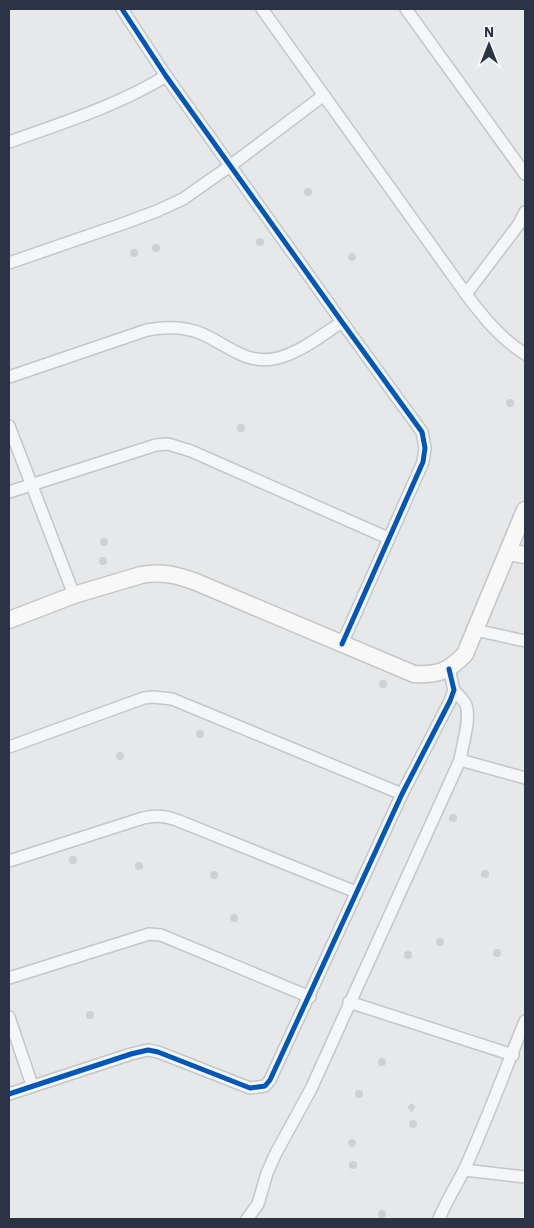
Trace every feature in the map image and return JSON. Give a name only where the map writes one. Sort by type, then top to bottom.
[{"type":"street","points":[[122,9],[166,76],[230,166],[418,425],[424,440],[425,455],[423,462],[342,644]]},
{"type":"street","points":[[262,9],[485,319],[502,336],[525,354]]},
{"type":"street","points":[[406,9],[525,174]]},
{"type":"street","points":[[9,142],[115,103],[147,88],[166,76]]},
{"type":"street","points":[[9,264],[157,211],[183,198],[230,166],[324,95]]},
{"type":"street","points":[[466,294],[503,247],[525,212]]},
{"type":"street","points":[[9,377],[146,330],[164,327],[180,328],[199,333],[248,358],[262,360],[278,358],[304,347],[342,322]]},
{"type":"street","points":[[9,426],[74,595]]},
{"type":"street","points":[[9,492],[144,448],[168,444],[191,450],[388,538]]},
{"type":"street","points":[[9,620],[74,595],[141,575],[169,573],[196,582],[414,674],[439,673],[449,669],[465,654],[525,510]]},
{"type":"street","points":[[508,552],[525,555]]},
{"type":"street","points":[[475,630],[525,641]]},
{"type":"street","points":[[247,1219],[258,1204],[267,1173],[276,1152],[311,1089],[349,1002],[406,883],[460,760],[467,711],[466,704],[454,690],[449,669]]},
{"type":"street","points":[[9,1094],[32,1085],[148,1050],[158,1052],[250,1088],[265,1086],[270,1080],[310,997],[356,892],[454,690]]},
{"type":"street","points":[[9,747],[144,698],[162,697],[172,699],[402,794]]},
{"type":"street","points":[[460,760],[525,778]]},
{"type":"street","points":[[9,862],[156,815],[179,821],[356,892]]},
{"type":"street","points":[[9,978],[148,934],[161,935],[310,997]]},
{"type":"street","points":[[349,1002],[513,1055]]},
{"type":"street","points":[[9,1017],[32,1085]]},
{"type":"street","points":[[438,1219],[464,1170],[523,1033],[525,1021]]},
{"type":"street","points":[[464,1170],[525,1177]]},
{"type":"building","points":[[308,188],[312,192],[308,196],[304,192]]},
{"type":"building","points":[[260,238],[264,242],[260,246],[256,242]]},
{"type":"building","points":[[156,244],[160,248],[156,252],[152,248]]},
{"type":"building","points":[[134,249],[138,253],[134,257],[130,253]]},
{"type":"building","points":[[352,253],[356,257],[352,261],[348,257]]},
{"type":"building","points":[[510,399],[514,403],[510,407],[506,403]]},
{"type":"building","points":[[241,424],[245,428],[241,432],[237,428]]},
{"type":"building","points":[[104,538],[108,542],[104,546],[100,542]]},
{"type":"building","points":[[103,557],[107,561],[103,565],[99,561]]},
{"type":"building","points":[[383,680],[387,684],[383,688],[379,684]]},
{"type":"building","points":[[200,730],[204,734],[200,738],[196,734]]},
{"type":"building","points":[[120,752],[124,756],[120,760],[116,756]]},
{"type":"building","points":[[453,814],[457,818],[453,822],[449,818]]},
{"type":"building","points":[[73,856],[77,860],[73,864],[69,860]]},
{"type":"building","points":[[139,862],[143,866],[139,870],[135,866]]},
{"type":"building","points":[[485,870],[489,874],[485,878],[481,874]]},
{"type":"building","points":[[214,871],[218,875],[214,879],[210,875]]},
{"type":"building","points":[[234,914],[238,918],[234,922],[230,918]]},
{"type":"building","points":[[440,938],[444,942],[440,946],[436,942]]},
{"type":"building","points":[[497,949],[501,953],[497,957],[493,953]]},
{"type":"building","points":[[408,951],[412,955],[408,959],[404,955]]},
{"type":"building","points":[[90,1011],[94,1015],[90,1019],[86,1015]]},
{"type":"building","points":[[382,1058],[386,1062],[382,1066],[378,1062]]},
{"type":"building","points":[[359,1090],[363,1094],[359,1098],[355,1094]]},
{"type":"building","points":[[412,1103],[415,1107],[412,1113],[407,1107]]},
{"type":"building","points":[[413,1120],[417,1124],[413,1128],[409,1124]]},
{"type":"building","points":[[352,1139],[356,1143],[352,1147],[348,1143]]},
{"type":"building","points":[[353,1161],[357,1165],[353,1169],[349,1165]]},
{"type":"building","points":[[382,1210],[386,1214],[382,1218],[378,1214]]},
{"type":"cycle path","points":[[122,9],[166,76],[422,432],[425,448],[423,462],[342,644]]},
{"type":"cycle path","points":[[9,1094],[148,1050],[158,1052],[250,1088],[265,1086],[270,1080],[402,794],[450,701],[454,690],[449,669]]}]
